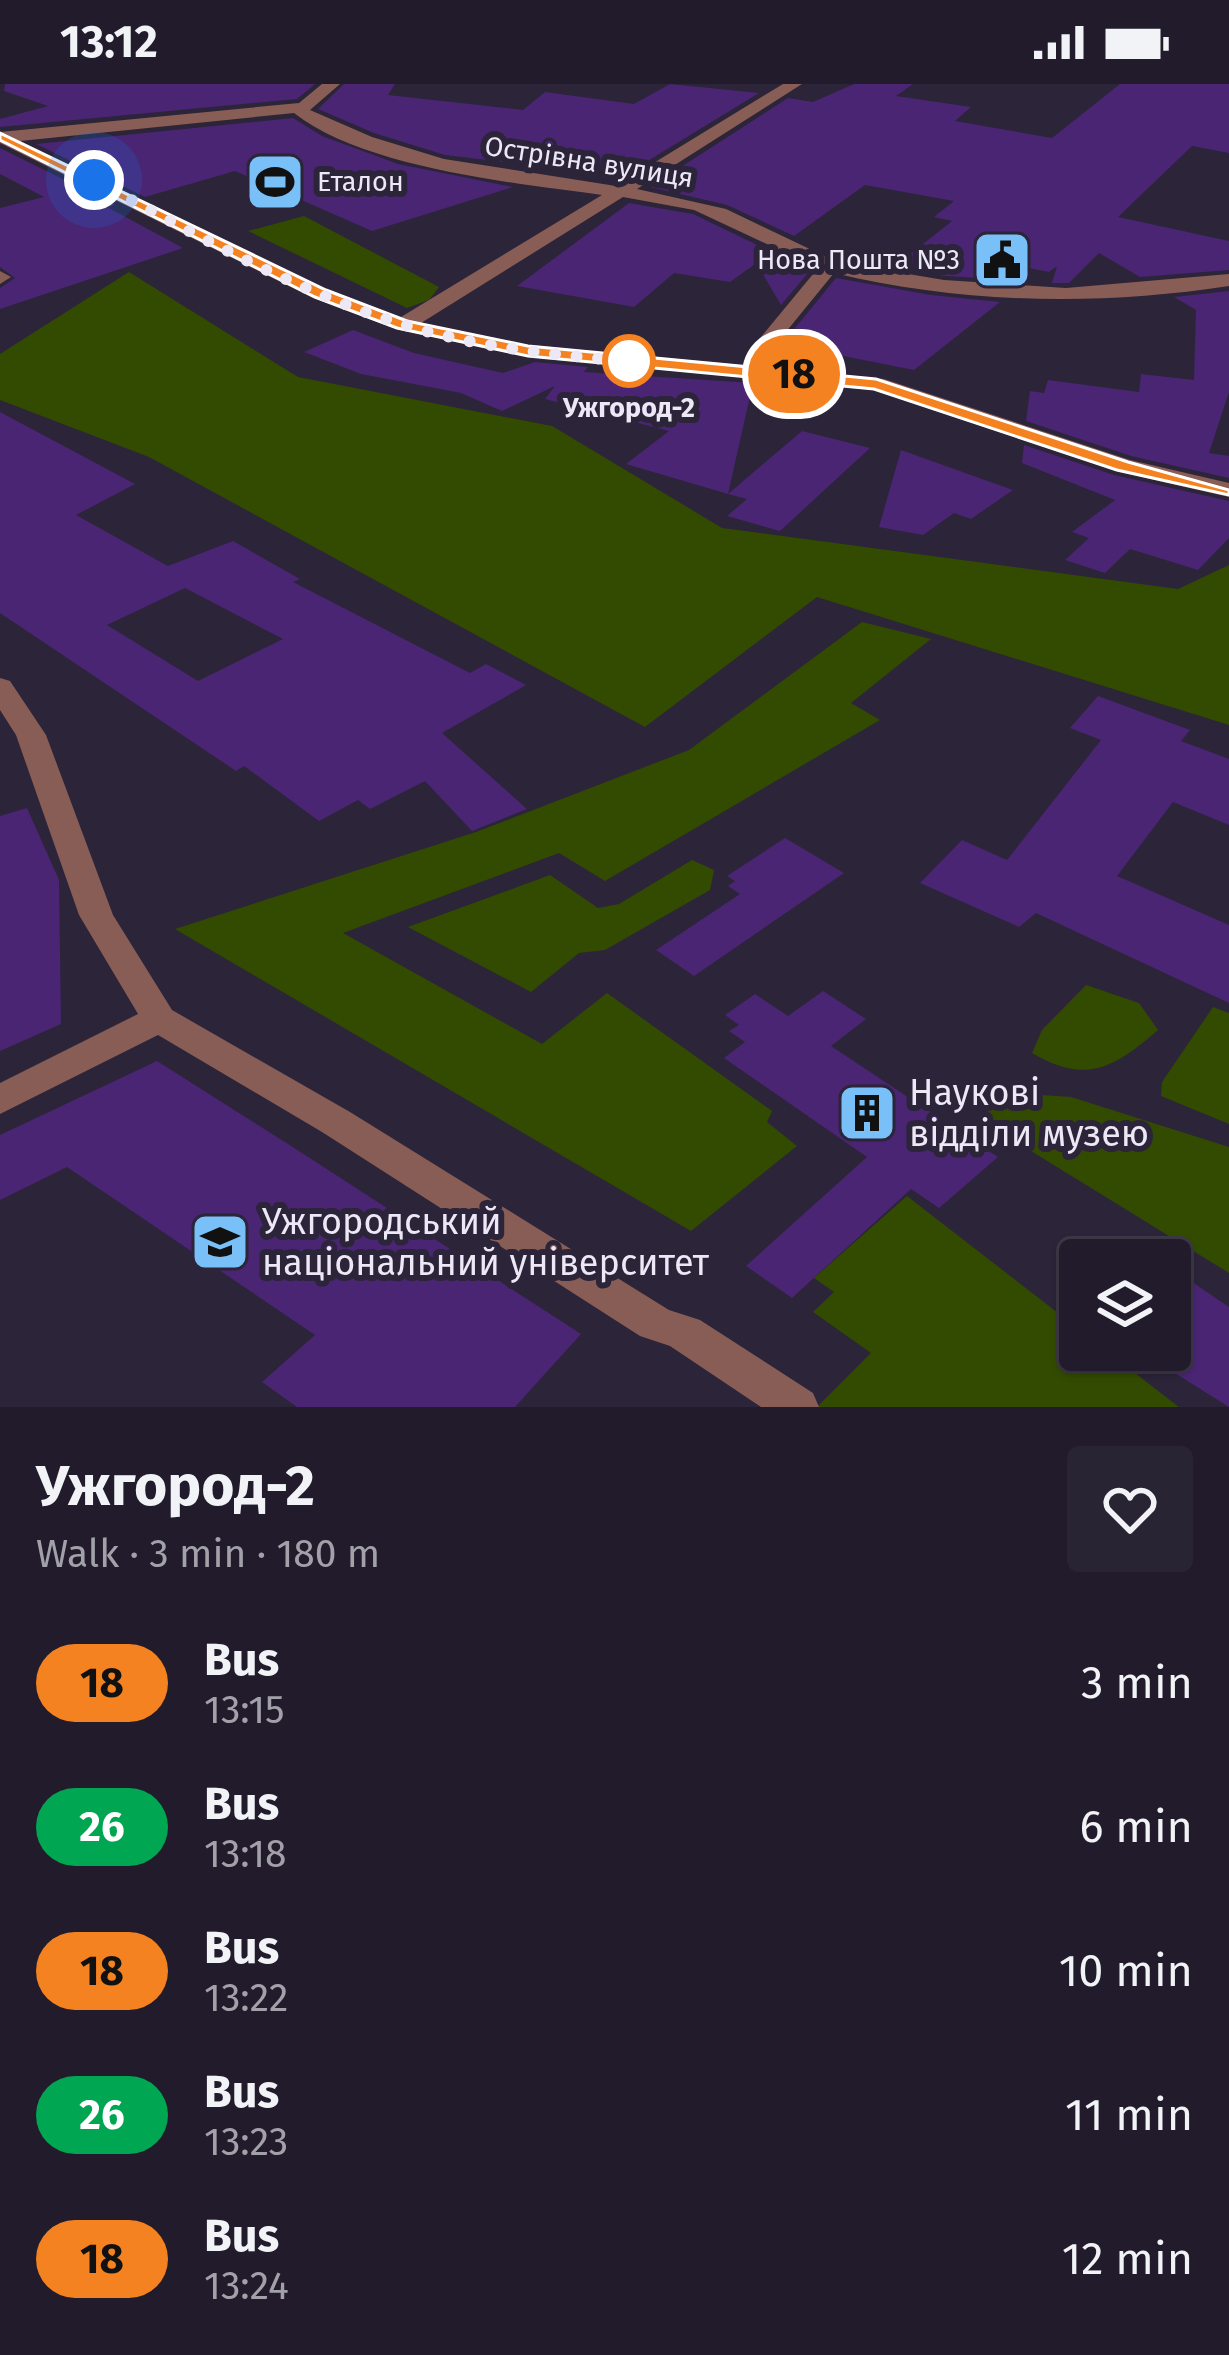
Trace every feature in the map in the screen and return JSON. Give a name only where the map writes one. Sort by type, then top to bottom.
[{"type":"street","points":[[1,138],[303,107],[332,84]]},
{"type":"street","points":[[403,325],[794,84]]},
{"type":"street","name":"Острівна вулиця","points":[[303,107],[300,110],[324,125],[410,157],[720,212],[830,266],[1022,295],[1133,296],[1229,280]]},
{"type":"street","points":[[1,138],[320,294],[403,325],[528,351],[761,372],[909,392],[1087,455],[1229,490]]},
{"type":"street","points":[[761,372],[771,337],[830,266]]},
{"type":"street","points":[[0,687],[31,735],[96,915],[159,1019],[336,1122],[656,1323],[685,1333],[797,1407]]},
{"type":"street","points":[[0,1100],[159,1019]]},
{"type":"green space","points":[[304,216],[439,287],[429,300],[407,308],[248,231]]},
{"type":"green space","points":[[129,272],[298,377],[552,426],[722,528],[1178,589],[1229,565],[1229,725],[817,597],[645,727],[149,457],[0,400],[0,354]]},
{"type":"green space","points":[[862,622],[931,639],[851,703],[880,720],[605,881],[559,853],[343,933],[542,1044],[607,993],[772,1111],[767,1122],[797,1146],[691,1231],[175,929],[476,832],[689,750]]},
{"type":"green space","points":[[692,860],[714,870],[710,890],[605,950],[579,953],[531,992],[408,927],[550,875],[598,908],[619,904]]},
{"type":"green space","points":[[1086,985],[1139,1003],[1158,1030],[1099,1068],[1068,1068],[1032,1053],[1042,1030]]},
{"type":"green space","points":[[1213,1007],[1229,1013],[1229,1124],[1161,1096],[1162,1082]]},
{"type":"green space","points":[[997,1092],[1071,1097],[1229,1147],[1229,1273],[1191,1250],[1191,1239],[1174,1239],[1000,1132],[979,1097]]},
{"type":"green space","points":[[907,1196],[1059,1314],[1059,1371],[1132,1371],[1179,1407],[817,1407],[871,1353],[813,1312],[834,1292],[814,1278]]},
{"type":"building","points":[[5,84],[315,84],[297,99],[0,127],[0,119],[48,106],[4,91]]},
{"type":"building","points":[[344,84],[395,84],[388,95],[523,110],[545,92],[634,104],[670,84],[759,93],[623,176],[445,155],[374,133],[318,109]]},
{"type":"building","points":[[854,84],[913,84],[896,96],[971,107],[955,121],[1052,138],[1120,84],[1229,84],[1229,153],[1192,146],[1118,217],[1229,241],[1229,270],[1140,277],[1099,253],[1069,283],[1052,283],[1057,266],[1049,272],[1024,267],[1015,280],[945,276],[894,267],[952,221],[934,217],[954,201],[865,185],[794,236],[727,205],[650,187],[788,98],[813,102]]},
{"type":"building","points":[[293,118],[322,136],[398,164],[513,187],[372,231],[235,171],[145,197],[36,144]]},
{"type":"building","points":[[0,148],[115,205],[107,207],[183,248],[0,309],[0,288],[15,278],[0,267],[0,208],[44,197],[0,174]]},
{"type":"building","points":[[629,203],[693,214],[772,252],[730,282],[674,273],[634,307],[517,286]]},
{"type":"building","points":[[758,266],[808,273],[781,305]]},
{"type":"building","points":[[836,278],[1000,302],[914,370],[808,349],[795,328]]},
{"type":"building","points":[[1229,291],[1229,392],[1209,453],[1229,456],[1229,478],[1131,456],[1026,421],[1030,391],[1044,393],[1048,380],[1139,392],[1141,374],[1194,380],[1196,310],[1174,297]]},
{"type":"building","points":[[353,330],[414,353],[503,373],[535,362],[588,367],[584,372],[753,383],[728,494],[626,464],[669,431],[545,399],[555,386],[502,411],[461,393],[361,374],[304,352]]},
{"type":"building","points":[[0,412],[135,484],[76,515],[168,566],[233,541],[300,579],[293,582],[470,673],[486,664],[526,685],[442,733],[527,809],[472,831],[425,781],[370,809],[358,800],[319,821],[244,766],[236,771],[0,613]],"holes":[[[185,588],[283,639],[198,681],[107,625]]]},
{"type":"building","points":[[802,431],[870,448],[780,531],[727,516],[747,499],[728,494]]},
{"type":"building","points":[[1024,445],[1114,475],[1229,501],[1229,538],[1198,570],[1130,549],[1105,573],[1065,560],[1089,538],[1072,532],[1115,500],[1022,463]]},
{"type":"building","points":[[901,450],[1013,490],[971,519],[954,513],[923,535],[879,527]]},
{"type":"building","points":[[1098,696],[1190,730],[1181,741],[1229,759],[1229,825],[1173,802],[1117,876],[1229,925],[1229,1003],[1036,913],[1019,927],[920,883],[962,840],[1007,860],[1101,740],[1070,728]]},
{"type":"building","points":[[27,808],[59,880],[61,1024],[0,1051],[0,816]]},
{"type":"building","points":[[785,838],[844,873],[694,976],[656,950],[740,894],[728,886],[735,881],[727,876]]},
{"type":"building","name":"Наукові відділи музею","points":[[823,991],[866,1019],[831,1046],[998,1157],[939,1208],[911,1189],[792,1298],[746,1266],[867,1157],[724,1058],[745,1042],[729,1031],[739,1025],[725,1015],[755,994],[788,1016]]},
{"type":"building","name":"Ужгородський національний університет","points":[[157,1061],[581,1334],[515,1407],[297,1407],[262,1382],[315,1335],[67,1167],[0,1200],[0,1135]]},
{"type":"building","points":[[1191,1281],[1229,1307],[1229,1407],[1172,1371],[1191,1371]]},
{"type":"bus line","name":"18","points":[[0,137],[320,294],[403,325],[528,351],[876,384],[942,402],[1123,466],[1229,490]]},
{"type":"place","name":"Еталон","points":[[275,182]]},
{"type":"place","name":"Нова Пошта №3","points":[[1002,260]]},
{"type":"place","name":"Ужгород-2","points":[[629,361]]},
{"type":"place","name":"Наукові відділи музею","points":[[867,1113]]},
{"type":"place","name":"Ужгородський національний університет","points":[[220,1242]]},
{"type":"route","points":[[94,180],[320,294],[403,325],[499,347],[638,362],[629,361]]}]
